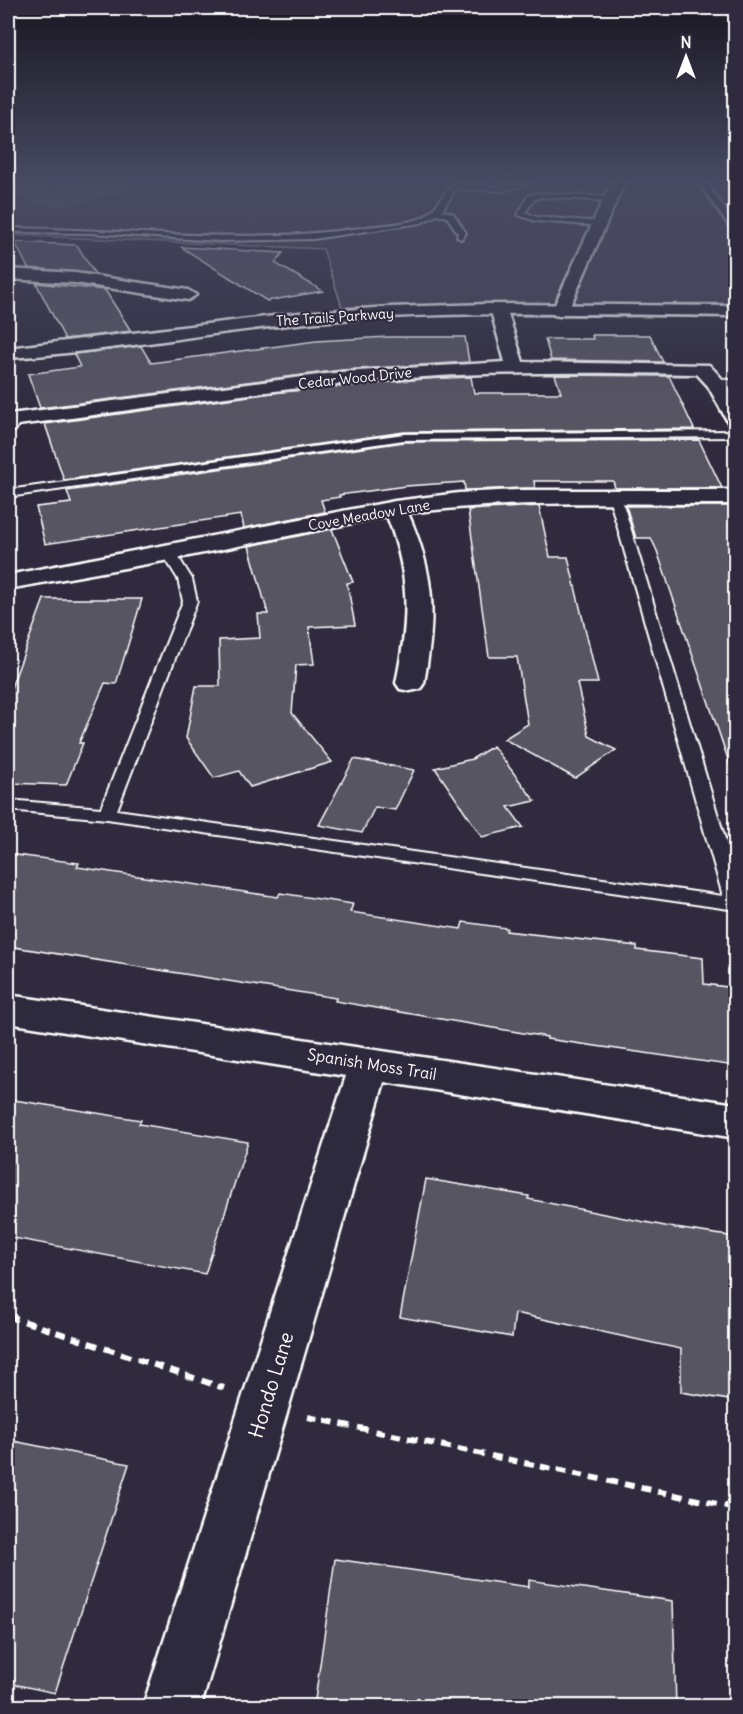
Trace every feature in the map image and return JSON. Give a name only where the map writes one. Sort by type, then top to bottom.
[{"type":"street","points":[[560,311],[582,263]]},
{"type":"street","points":[[8,274],[75,278],[188,295]]},
{"type":"street","points":[[499,311],[516,367]]},
{"type":"street","name":"The Trails Parkway","points":[[8,353],[291,319],[392,312],[735,311]]},
{"type":"street","name":"Cedar Wood Drive","points":[[9,423],[342,378],[424,371],[516,367],[709,376]]},
{"type":"street","points":[[709,376],[735,420]]},
{"type":"street","name":"Cove Meadow Lane","points":[[8,582],[169,553],[394,508],[518,497],[735,497]]},
{"type":"street","points":[[394,508],[409,543],[418,575],[420,617],[411,683]]},
{"type":"street","name":"Spanish Moss Trail","points":[[8,1009],[735,1121]]},
{"type":"street","name":"Hondo Lane","points":[[172,1707],[370,1063]]},
{"type":"lane","points":[[709,376],[735,382]]},
{"type":"lane","points":[[8,494],[404,437],[735,434]]},
{"type":"lane","points":[[8,804],[107,814],[735,904],[615,497]]},
{"type":"lane","points":[[107,814],[190,601],[185,579],[169,553]]},
{"type":"path","points":[[8,1317],[19,1318],[308,1417],[735,1508]]},
{"type":"shaded area","points":[[328,263],[735,263],[735,303],[342,307]]},
{"type":"building","points":[[25,263],[88,263],[95,274],[28,268]]},
{"type":"building","points":[[206,263],[275,263],[323,291],[267,301]]},
{"type":"building","points":[[36,283],[105,290],[131,331],[65,339]]},
{"type":"building","points":[[592,335],[650,335],[663,362],[551,360],[545,339],[593,339]]},
{"type":"building","points":[[388,337],[465,337],[469,362],[342,370],[40,408],[28,374],[80,367],[74,354],[141,346],[151,363],[316,341]]},
{"type":"building","points":[[555,375],[669,376],[694,429],[404,432],[64,480],[45,424],[272,393],[424,379],[471,377],[474,393],[561,393]]},
{"type":"building","points":[[699,440],[722,488],[615,488],[613,481],[534,481],[535,488],[465,490],[464,482],[406,486],[339,495],[340,497],[321,500],[325,512],[244,528],[241,515],[45,544],[36,507],[71,503],[67,491],[404,442]]},
{"type":"building","points":[[539,506],[550,557],[568,557],[598,683],[577,683],[589,736],[616,750],[575,778],[504,739],[528,724],[517,657],[489,657],[468,510]]},
{"type":"building","points":[[626,506],[731,506],[735,516],[735,767],[731,768],[657,551],[651,538],[636,538]]},
{"type":"building","points":[[332,529],[353,582],[347,583],[355,625],[309,627],[314,664],[296,665],[292,713],[332,762],[250,787],[239,771],[214,778],[186,738],[196,686],[220,686],[219,640],[260,638],[258,614],[268,614],[249,546]]},
{"type":"building","points":[[44,599],[142,599],[116,684],[105,683],[79,743],[83,743],[66,785],[8,783],[8,696]]},
{"type":"building","points":[[493,746],[535,801],[508,807],[523,827],[482,837],[435,768],[472,759]]},
{"type":"building","points":[[354,759],[414,770],[395,810],[375,807],[362,833],[319,825]]},
{"type":"building","points":[[8,854],[79,863],[77,867],[278,897],[280,893],[353,904],[350,912],[461,929],[463,922],[507,928],[506,931],[637,946],[637,950],[703,958],[704,984],[735,988],[735,1066],[547,1039],[547,1037],[335,1001],[336,998],[8,946]]},
{"type":"building","points":[[8,1099],[141,1120],[139,1124],[248,1142],[205,1274],[8,1237]]},
{"type":"building","points":[[426,1179],[529,1196],[528,1199],[675,1228],[735,1237],[735,1401],[681,1392],[681,1349],[515,1313],[512,1337],[400,1317]]},
{"type":"building","points":[[8,1440],[129,1464],[55,1693],[8,1683]]},
{"type":"building","points":[[335,1559],[529,1587],[529,1580],[673,1601],[676,1707],[314,1707]]}]
